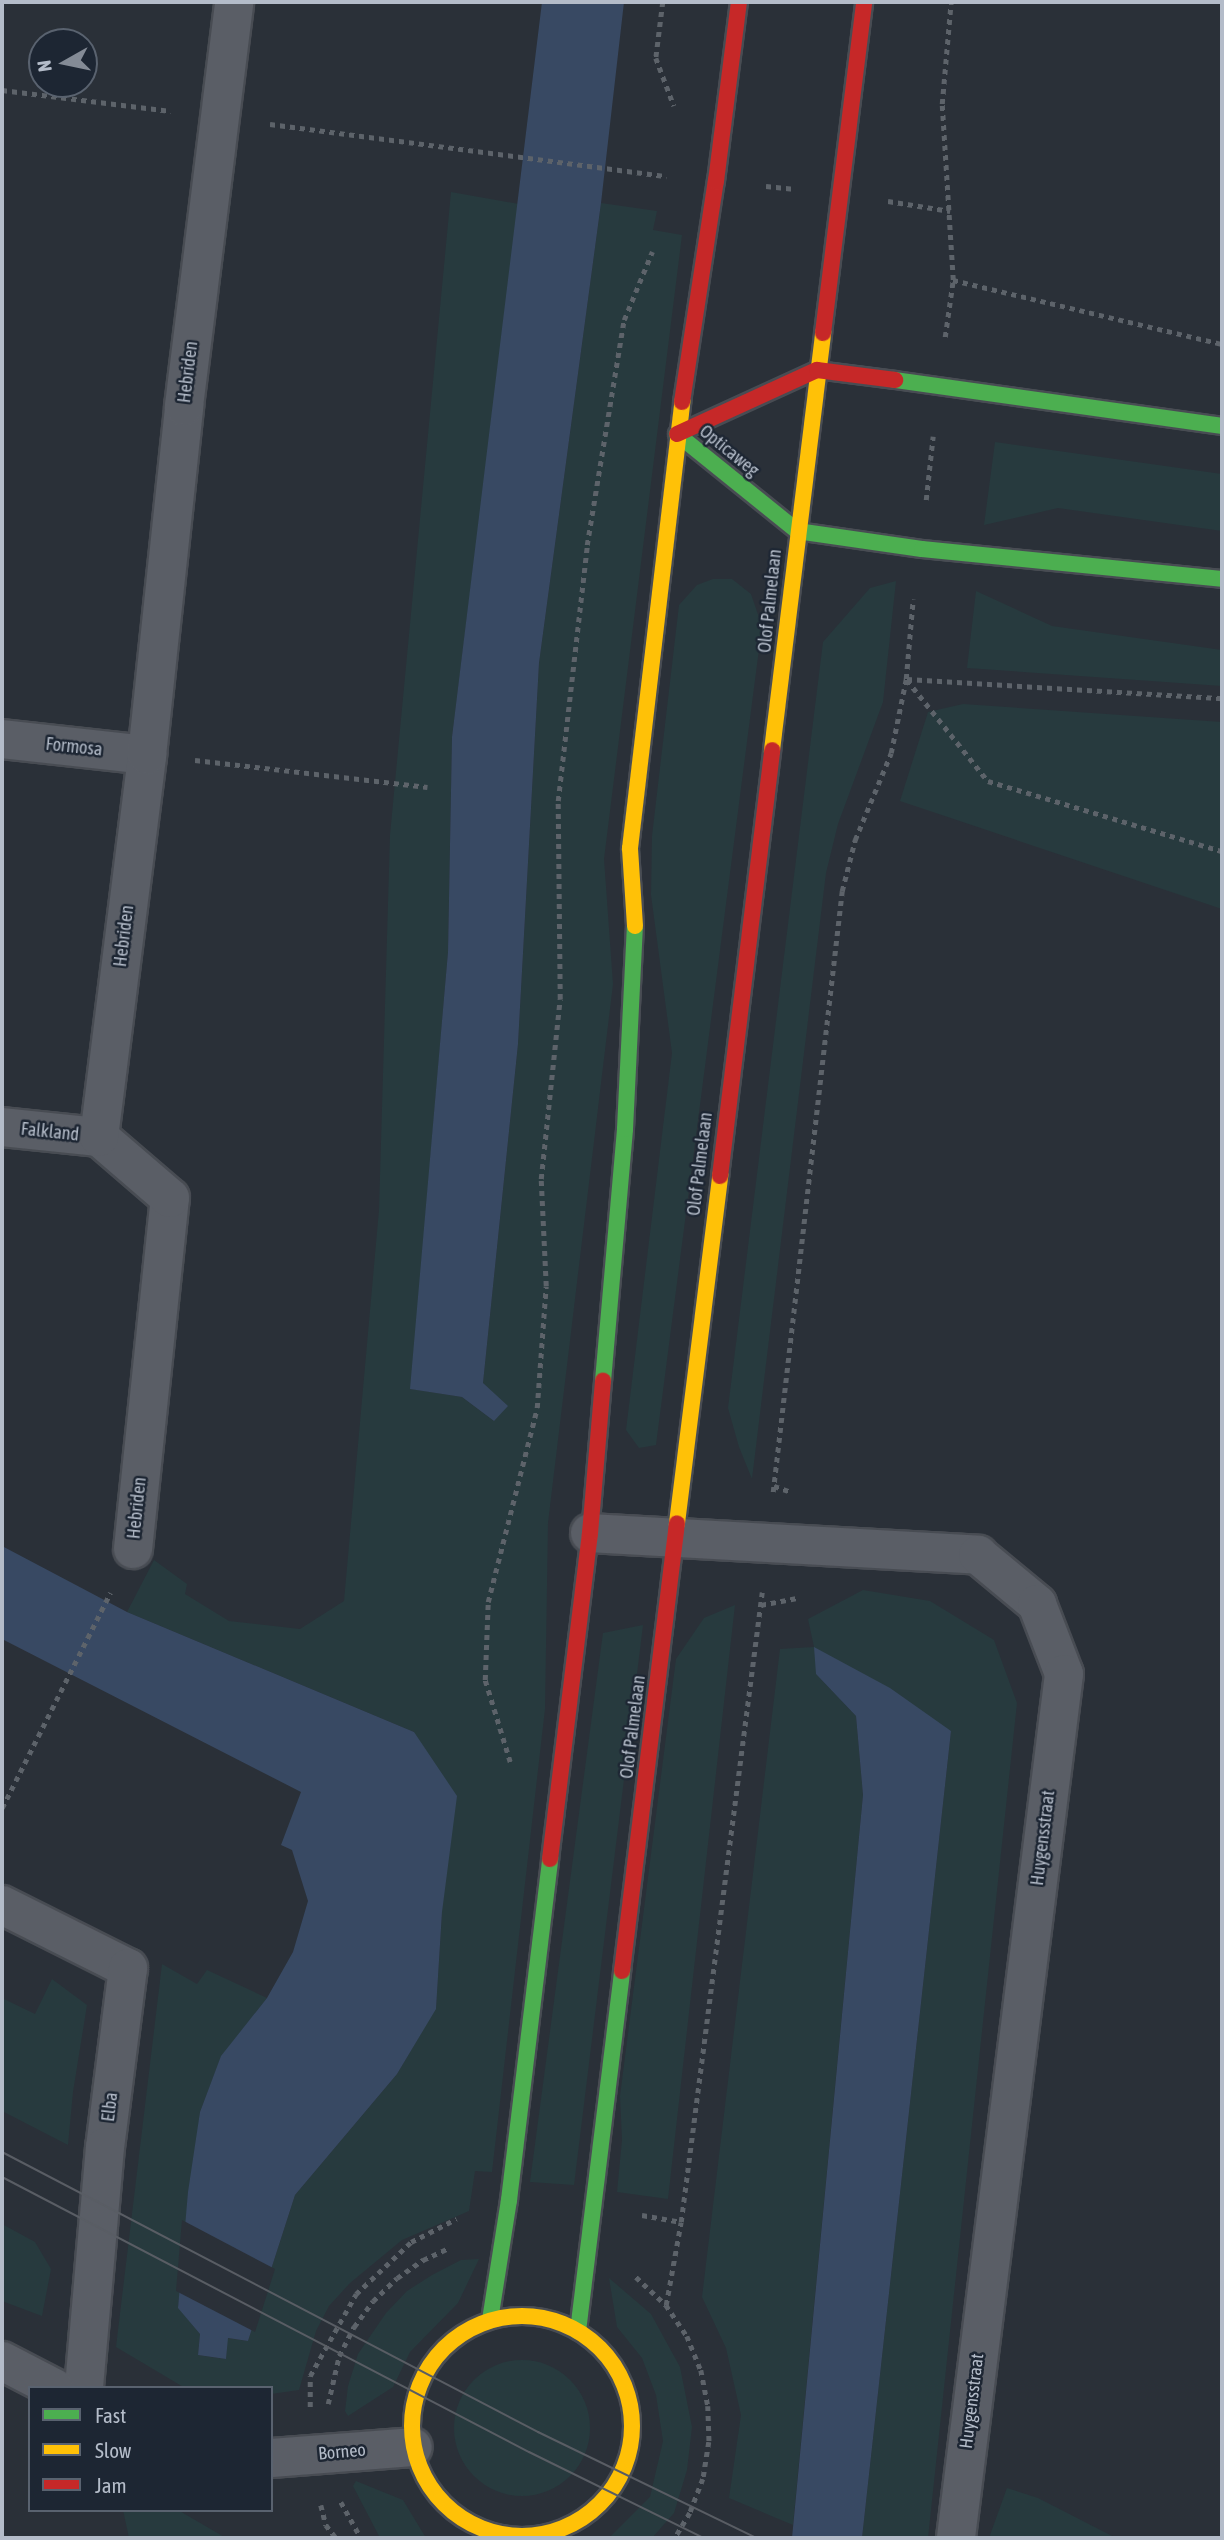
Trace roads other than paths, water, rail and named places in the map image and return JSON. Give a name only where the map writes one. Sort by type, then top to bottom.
[{"type":"street","name":"Hebriden","points":[[133,1549],[170,1198],[99,1137],[147,755],[183,419],[234,2]]},
{"type":"street","points":[[490,2320],[509,2200],[590,1534],[625,1129],[635,931],[630,848],[677,435],[716,181],[739,2]]},
{"type":"street","name":"Olof Palmelaan","points":[[578,2331],[676,1538],[700,1319],[777,722],[797,531],[864,2]]},
{"type":"street","points":[[817,370],[938,387],[1013,394],[1222,426]]},
{"type":"street","name":"Opticaweg","points":[[797,531],[677,435],[817,370]]},
{"type":"street","points":[[797,531],[922,549],[1222,579]]},
{"type":"street","name":"Formosa","points":[[2,739],[147,755]]},
{"type":"street","name":"Falkland","points":[[2,1127],[99,1137]]},
{"type":"street","name":"Huygensstraat","points":[[590,1534],[978,1555],[1037,1604],[1064,1674],[956,2538]]},
{"type":"street","name":"Elba","points":[[2,1905],[128,1968],[105,2147],[84,2386]]},
{"type":"street","points":[[536,2316],[578,2331],[600,2349],[617,2371],[628,2398],[632,2427],[628,2455],[617,2481],[599,2504],[577,2522],[550,2535],[508,2536],[467,2530],[433,2490],[421,2470],[413,2447],[412,2420],[416,2393],[428,2368],[444,2347],[466,2331],[490,2320],[536,2316]]},
{"type":"street","points":[[2,2361],[50,2386]]},
{"type":"street","name":"Borneo","points":[[290,2456],[413,2447]]},
{"type":"water","points":[[542,2],[624,2],[601,203],[539,663],[518,1044],[483,1383],[508,1406],[494,1421],[462,1397],[410,1389],[448,952],[452,737]]},
{"type":"water","points":[[2,1546],[127,1612],[414,1732],[457,1796],[442,1912],[436,2009],[397,2074],[295,2195],[248,2341],[228,2338],[226,2359],[198,2355],[200,2334],[178,2308],[188,2192],[200,2112],[221,2056],[267,1998],[293,1952],[308,1901],[292,1850],[281,1845],[301,1792],[2,1639]]},
{"type":"water","points":[[814,1647],[890,1688],[951,1731],[862,2538],[792,2538],[863,1795],[856,1716],[816,1674]]},
{"type":"tram line","points":[[2,2152],[538,2432],[756,2538]]},
{"type":"tram line","points":[[2,2177],[529,2452],[704,2538]]}]
